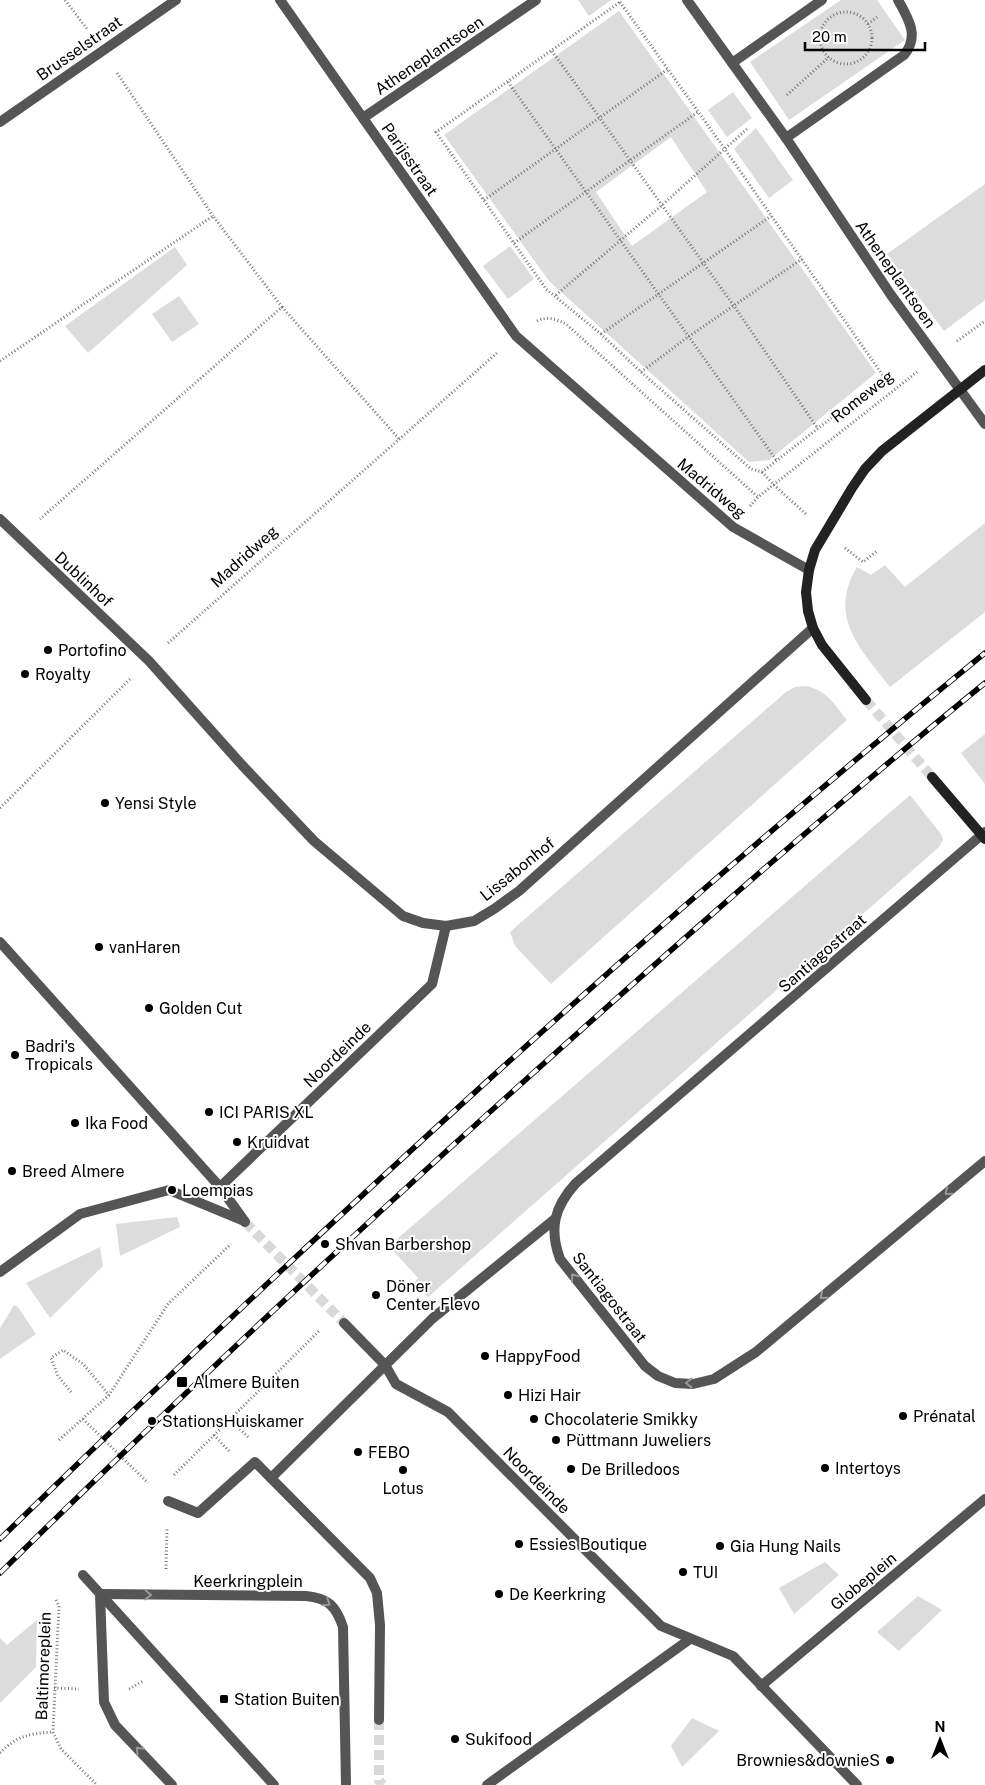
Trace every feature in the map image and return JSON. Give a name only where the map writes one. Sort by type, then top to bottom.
[{"type":"street","name":"Brusselstraat","points":[[0,122],[176,0]]},
{"type":"street","name":"Parijsstraat","points":[[280,0],[516,336]]},
{"type":"street","name":"Atheneplantsoen","points":[[363,118],[536,0]]},
{"type":"street","name":"Atheneplantsoen","points":[[687,0],[786,138],[890,295],[985,424]]},
{"type":"street","points":[[732,63],[822,0]]},
{"type":"street","points":[[786,138],[904,55],[909,49],[913,32],[898,0]]},
{"type":"street","name":"Madridweg","points":[[516,336],[733,527],[808,570]]},
{"type":"street","points":[[866,700],[822,645],[813,628],[808,611],[806,592],[808,570],[816,550],[865,469],[882,451],[985,370]]},
{"type":"street","name":"Dublinhof","points":[[0,519],[149,661]]},
{"type":"street","name":"Lissabonhof","points":[[149,661],[314,841],[403,916],[424,923],[446,926],[474,921],[519,891],[813,628]]},
{"type":"street","points":[[932,777],[984,835]]},
{"type":"street","name":"Santiagostraat","points":[[984,835],[576,1184],[561,1202],[555,1219],[555,1246],[560,1258],[645,1366],[658,1376],[675,1382],[693,1384],[714,1379],[756,1352],[985,1161]]},
{"type":"street","name":"Noordeinde","points":[[220,1187],[432,984],[446,926]]},
{"type":"street","points":[[0,942],[220,1187],[245,1222],[169,1190],[80,1214],[0,1272]]},
{"type":"street","points":[[271,1478],[433,1318],[555,1219]]},
{"type":"street","name":"Noordeinde","points":[[344,1323],[384,1365],[396,1384],[448,1412],[661,1626],[690,1639]]},
{"type":"street","points":[[168,1500],[198,1513],[255,1462],[370,1578],[377,1593],[380,1624],[379,1720]]},
{"type":"street","name":"Globeplein","points":[[761,1686],[985,1499]]},
{"type":"street","points":[[83,1575],[274,1785]]},
{"type":"street","points":[[100,1594],[104,1702],[115,1725],[172,1785]]},
{"type":"street","name":"Keerkringplein","points":[[100,1594],[306,1596],[317,1597],[330,1604],[339,1614],[343,1626],[346,1785]]},
{"type":"street","points":[[487,1785],[690,1639],[733,1656],[857,1785]]},
{"type":"path","points":[[65,0],[102,51],[213,216],[282,307],[399,439]]},
{"type":"path","points":[[620,2],[884,377],[762,472],[751,469],[601,334],[556,295],[546,289],[436,132],[552,51],[620,2]]},
{"type":"path","points":[[846,11],[858,14],[868,24],[872,36],[870,49],[861,59],[852,63],[842,64],[829,57],[825,54],[820,43],[820,32],[825,22],[834,14],[846,11]]},
{"type":"path","points":[[552,51],[734,306],[818,429]]},
{"type":"path","points":[[556,295],[661,206],[724,148],[829,57]]},
{"type":"path","points":[[484,200],[668,69]]},
{"type":"path","points":[[508,82],[776,461]]},
{"type":"path","points":[[514,243],[698,112]]},
{"type":"path","points":[[0,361],[213,216]]},
{"type":"path","points":[[601,334],[771,216]]},
{"type":"path","points":[[641,372],[802,258]]},
{"type":"path","points":[[19,538],[282,307]]},
{"type":"path","name":"Madridweg","points":[[0,808],[149,661],[516,336],[540,319],[557,320],[566,324],[758,497]]},
{"type":"path","name":"Romeweg","points":[[758,497],[936,356],[985,321]]},
{"type":"path","points":[[59,1440],[109,1395],[168,1304],[236,1239]]},
{"type":"path","points":[[170,1479],[322,1329]]},
{"type":"path","points":[[71,1392],[58,1376],[51,1358],[64,1350],[83,1364],[109,1395]]},
{"type":"path","name":"Baltimoreplein","points":[[53,1732],[58,1606],[56,1600]]},
{"type":"path","points":[[0,1753],[21,1736],[53,1732],[61,1749],[97,1785]]},
{"type":"shaded area","points":[[578,0],[611,0],[589,16]]},
{"type":"shaded area","points":[[841,0],[877,0],[905,40],[789,120],[750,62]]},
{"type":"shaded area","points":[[619,11],[876,373],[769,460],[749,462],[549,281],[444,135]],"holes":[[[671,137],[707,192],[632,246],[596,192]]]},
{"type":"shaded area","points":[[733,92],[752,118],[727,137],[708,110]]},
{"type":"shaded area","points":[[756,128],[793,180],[769,198],[734,149]]},
{"type":"shaded area","points":[[985,184],[985,300],[944,331],[887,254]]},
{"type":"shaded area","points":[[510,246],[534,279],[508,299],[483,266]]},
{"type":"shaded area","points":[[175,247],[187,265],[88,353],[65,326]]},
{"type":"shaded area","points":[[179,296],[199,324],[172,342],[152,314]]},
{"type":"shaded area","points":[[985,523],[985,612],[890,687],[868,659],[851,632],[845,602],[849,585],[857,567],[871,575],[885,565],[905,587]]},
{"type":"shaded area","points":[[806,686],[814,688],[825,695],[847,720],[551,984],[515,946],[510,932],[786,692],[795,687]]},
{"type":"shaded area","points":[[985,734],[985,784],[961,753]]},
{"type":"shaded area","points":[[910,795],[941,834],[943,840],[939,847],[428,1297],[414,1283],[418,1278],[389,1246]]},
{"type":"shaded area","points":[[177,1217],[180,1227],[120,1256],[116,1224]]},
{"type":"shaded area","points":[[100,1247],[103,1266],[50,1318],[26,1283]]},
{"type":"shaded area","points":[[14,1305],[18,1307],[36,1334],[0,1359],[0,1328]]},
{"type":"shaded area","points":[[825,1562],[839,1575],[794,1614],[779,1588]]},
{"type":"shaded area","points":[[918,1596],[942,1610],[899,1651],[877,1632]]},
{"type":"shaded area","points":[[37,1620],[36,1667],[0,1703],[0,1638],[7,1645]]},
{"type":"shaded area","points":[[692,1718],[719,1731],[682,1767],[671,1746]]},
{"type":"tunnel","points":[[866,700],[932,777]]},
{"type":"tunnel","points":[[245,1222],[344,1323]]},
{"type":"tunnel","points":[[379,1720],[379,1781],[383,1785]]},
{"type":"railway","points":[[0,1539],[239,1310],[483,1085],[731,866],[985,653]]},
{"type":"railway","points":[[0,1573],[223,1358],[451,1147],[715,912],[849,796],[985,683]]},
{"type":"place","name":"Portofino","points":[[48,650]]},
{"type":"place","name":"Royalty","points":[[25,674]]},
{"type":"place","name":"Yensi Style","points":[[105,803]]},
{"type":"place","name":"vanHaren","points":[[99,947]]},
{"type":"place","name":"Golden Cut","points":[[149,1008]]},
{"type":"place","name":"Badri's Tropicals","points":[[15,1055]]},
{"type":"place","name":"ICI PARIS XL","points":[[209,1112]]},
{"type":"place","name":"Ika Food","points":[[75,1123]]},
{"type":"place","name":"Kruidvat","points":[[237,1142]]},
{"type":"place","name":"Breed Almere","points":[[12,1171]]},
{"type":"place","name":"Loempias","points":[[172,1190]]},
{"type":"place","name":"Shvan Barbershop","points":[[325,1244]]},
{"type":"place","name":"Döner Center Flevo","points":[[376,1295]]},
{"type":"place","name":"HappyFood","points":[[485,1356]]},
{"type":"place","name":"Almere Buiten","points":[[182,1382]]},
{"type":"place","name":"Hizi Hair","points":[[508,1395]]},
{"type":"place","name":"Prénatal","points":[[903,1416]]},
{"type":"place","name":"Chocolaterie Smikky","points":[[534,1419]]},
{"type":"place","name":"StationsHuiskamer","points":[[152,1421]]},
{"type":"place","name":"Püttmann Juweliers","points":[[556,1440]]},
{"type":"place","name":"FEBO","points":[[358,1452]]},
{"type":"place","name":"Intertoys","points":[[825,1468]]},
{"type":"place","name":"De Brilledoos","points":[[571,1469]]},
{"type":"place","name":"Lotus","points":[[403,1470]]},
{"type":"place","name":"Essies Boutique","points":[[519,1544]]},
{"type":"place","name":"Gia Hung Nails","points":[[720,1546]]},
{"type":"place","name":"TUI","points":[[683,1572]]},
{"type":"place","name":"De Keerkring","points":[[499,1594]]},
{"type":"place","name":"Station Buiten","points":[[224,1699]]},
{"type":"place","name":"Sukifood","points":[[455,1739]]},
{"type":"place","name":"Brownies&downieS","points":[[890,1760]]}]
